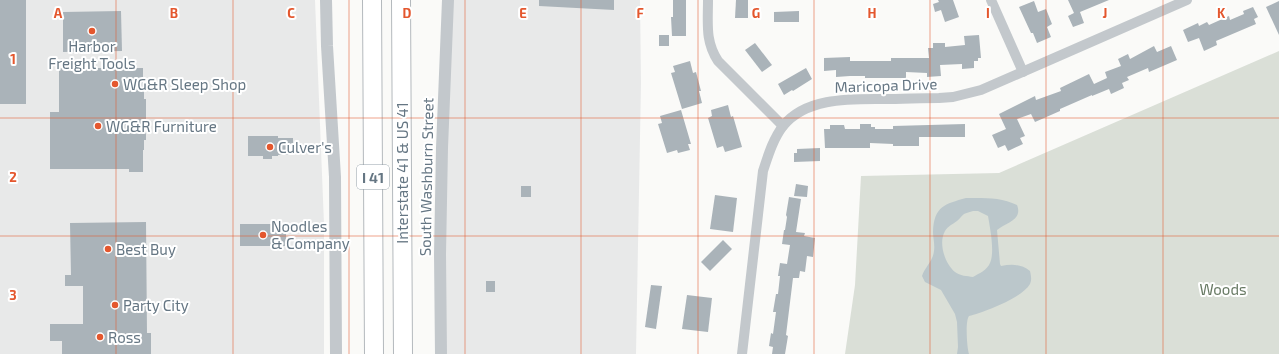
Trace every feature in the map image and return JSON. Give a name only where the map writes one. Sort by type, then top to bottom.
[{"type":"highway","name":"I 41","points":[[372,0],[374,354]]},
{"type":"highway","name":"Interstate 41 & US 41","points":[[401,0],[403,350]]},
{"type":"street","points":[[326,0],[327,46],[335,177],[336,354]]},
{"type":"street","name":"South Washburn Street","points":[[441,354],[440,254],[442,148],[448,0]]},
{"type":"street","points":[[708,0],[708,34],[712,52],[718,61],[783,126]]},
{"type":"street","points":[[991,0],[1023,72]]},
{"type":"street","name":"Maricopa Drive","points":[[742,354],[763,171],[768,154],[783,126],[801,112],[816,105],[831,101],[847,99],[954,97],[981,90],[1187,0]]},
{"type":"shaded area","points":[[0,0],[315,0],[324,224],[324,354],[0,354]]},
{"type":"shaded area","points":[[448,0],[640,0],[641,83],[636,354],[441,354]]},
{"type":"shaded area","points":[[966,198],[992,198],[1011,202],[1017,205],[1018,214],[1016,218],[997,230],[1000,264],[1001,266],[1013,265],[1023,267],[1030,271],[1031,278],[1030,284],[1026,289],[1011,299],[993,308],[969,316],[967,341],[969,354],[957,354],[957,322],[955,314],[941,290],[925,282],[922,276],[933,255],[934,223],[938,211]],"holes":[[[978,211],[988,216],[992,240],[990,263],[987,268],[973,277],[961,275],[955,272],[948,264],[942,247],[943,236],[945,231],[964,214]]]},
{"type":"green space","name":"Woods","points":[[1279,51],[1279,354],[845,354],[855,285],[861,176],[999,173]]},
{"type":"building","points":[[0,0],[26,0],[26,104],[0,104]]},
{"type":"building","points":[[539,0],[614,0],[614,10],[539,6]]},
{"type":"building","points":[[673,0],[686,0],[686,36],[672,36],[671,17],[673,17]]},
{"type":"building","points":[[736,0],[748,0],[748,18],[735,18]]},
{"type":"building","points":[[938,0],[953,0],[959,17],[945,22],[941,10],[935,12],[933,4],[939,2]]},
{"type":"building","points":[[1068,0],[1109,0],[1080,12],[1084,23],[1073,27],[1068,16],[1074,13]]},
{"type":"building","points":[[1034,1],[1038,12],[1046,9],[1052,24],[1047,27],[1051,37],[1037,43],[1019,7]]},
{"type":"building","points":[[1279,1],[1279,35],[1266,7]]},
{"type":"building","points":[[1253,7],[1258,17],[1254,19],[1256,24],[1216,41],[1217,45],[1204,51],[1199,38],[1188,42],[1183,30],[1198,23],[1199,26],[1207,22],[1209,25],[1229,16],[1230,20],[1244,14],[1243,11]]},
{"type":"building","name":"Harbor Freight Tools","points":[[121,11],[122,51],[63,52],[63,12]]},
{"type":"building","points":[[799,11],[799,22],[774,22],[774,12]]},
{"type":"building","points":[[659,35],[669,35],[669,46],[659,46]]},
{"type":"building","points":[[979,35],[981,58],[978,58],[978,61],[974,61],[974,68],[962,69],[962,64],[940,65],[941,76],[927,77],[927,73],[906,72],[906,78],[865,78],[865,76],[836,77],[836,70],[824,71],[824,58],[850,57],[850,61],[891,61],[891,58],[929,58],[928,48],[933,48],[933,43],[945,43],[945,47],[965,45],[964,36]]},
{"type":"building","points":[[755,43],[772,65],[762,72],[745,50]]},
{"type":"building","points":[[1154,46],[1157,52],[1171,46],[1177,60],[1149,72],[1148,68],[1127,77],[1129,80],[1122,83],[1124,88],[1111,94],[1109,89],[1092,95],[1035,122],[1031,114],[1017,119],[1025,136],[1020,138],[1023,144],[1008,151],[1005,145],[998,148],[992,135],[1006,129],[999,114],[1035,96],[1036,100],[1061,91],[1060,88],[1089,74],[1094,84],[1107,78],[1105,72],[1121,66],[1118,59],[1128,54],[1130,59]]},
{"type":"building","points":[[690,61],[693,73],[696,72],[701,91],[699,91],[702,103],[682,109],[671,73],[675,72],[673,66]]},
{"type":"building","name":"WG&R Furniture","points":[[59,68],[143,68],[143,89],[144,99],[146,99],[146,140],[144,140],[143,150],[143,172],[129,172],[129,169],[50,169],[50,112],[59,112]]},
{"type":"building","points":[[806,68],[812,79],[784,95],[778,84]]},
{"type":"building","points":[[728,105],[731,117],[733,116],[742,147],[725,152],[723,146],[717,148],[708,118],[712,116],[711,110]]},
{"type":"building","points":[[681,110],[691,144],[688,144],[690,150],[678,153],[677,150],[667,153],[658,124],[662,123],[660,116]]},
{"type":"building","points":[[860,124],[871,124],[871,127],[875,127],[875,129],[893,129],[893,126],[965,124],[965,137],[919,137],[919,146],[893,146],[893,144],[870,143],[870,148],[825,148],[824,129],[830,129],[830,125],[844,125],[845,129],[860,129]]},
{"type":"building","name":"Culver's","points":[[248,136],[278,136],[278,138],[293,138],[293,155],[272,156],[272,159],[263,159],[263,156],[248,156]]},
{"type":"building","points":[[820,148],[820,161],[794,162],[794,153],[797,153],[797,149]]},
{"type":"building","points":[[796,184],[808,186],[807,197],[794,196]]},
{"type":"building","points":[[521,186],[531,186],[531,197],[521,197]]},
{"type":"building","points":[[715,195],[737,198],[733,232],[710,229]]},
{"type":"building","points":[[789,197],[801,199],[796,232],[805,233],[804,236],[815,238],[813,257],[807,256],[805,272],[800,271],[799,278],[793,278],[785,354],[772,354],[773,347],[769,346],[771,333],[773,334],[776,312],[773,312],[776,294],[778,294],[780,263],[787,264],[790,245],[782,244]]},
{"type":"building","points":[[146,222],[147,333],[151,333],[151,354],[62,354],[62,341],[50,341],[50,324],[83,324],[83,286],[65,286],[65,275],[71,275],[70,223]]},
{"type":"building","name":"Noodles & Company","points":[[240,224],[286,224],[286,246],[240,246]]},
{"type":"building","points":[[723,240],[732,249],[710,271],[701,262]]},
{"type":"building","points":[[486,281],[495,281],[495,292],[486,292]]},
{"type":"building","points":[[651,285],[662,286],[656,329],[645,327]]},
{"type":"building","points":[[687,295],[712,298],[708,332],[682,329]]},
{"type":"place","name":"Harbor Freight Tools","points":[[92,31]]},
{"type":"place","name":"WG&R Sleep Shop","points":[[115,84]]},
{"type":"place","name":"WG&R Furniture","points":[[98,126]]},
{"type":"place","name":"Culver's","points":[[270,147]]},
{"type":"place","name":"Noodles & Company","points":[[263,235]]},
{"type":"place","name":"Best Buy","points":[[108,249]]},
{"type":"place","name":"Party City","points":[[115,305]]},
{"type":"place","name":"Ross","points":[[100,337]]}]
